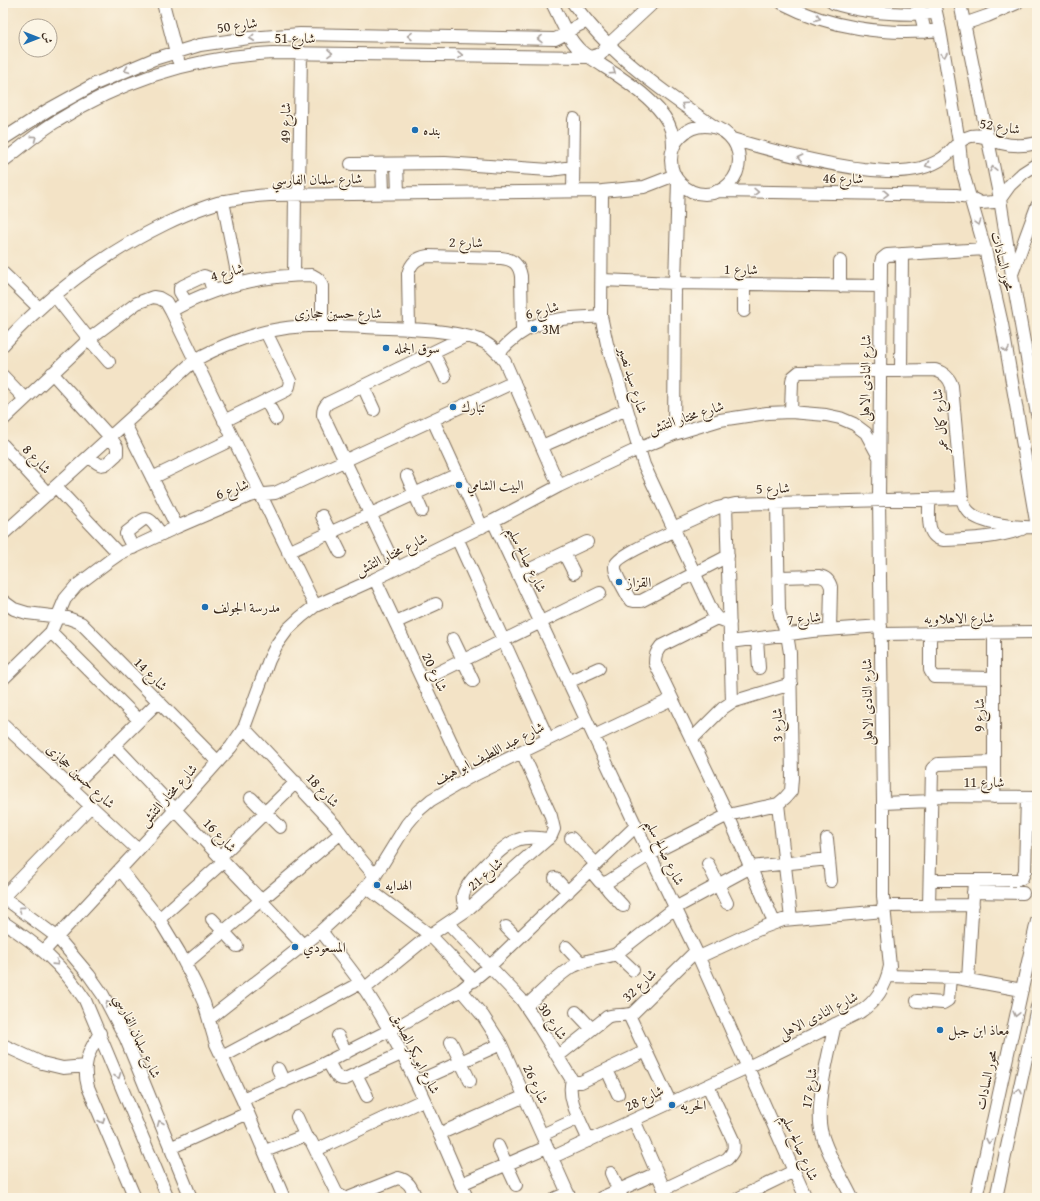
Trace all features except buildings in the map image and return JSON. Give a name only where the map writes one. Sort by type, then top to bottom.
[{"type":"street","points":[[163,3],[180,67]]},
{"type":"street","points":[[552,3],[567,34],[578,49],[630,84],[660,112],[667,120],[671,129],[673,138],[671,157],[672,166],[677,178],[674,434]]},
{"type":"street","points":[[573,3],[608,45],[658,87],[722,130],[732,139],[738,153],[737,169],[730,183],[717,192],[704,194],[690,190],[677,178]]},
{"type":"street","points":[[590,58],[601,54],[608,45],[653,3]]},
{"type":"street","points":[[782,3],[794,10],[826,21],[858,29],[892,32],[925,32],[940,30]]},
{"type":"street","points":[[833,3],[866,11],[890,14],[935,8]]},
{"type":"street","points":[[964,24],[1017,3]]},
{"type":"street","name":"محور السادات","points":[[964,4],[964,24],[1000,199],[1037,414]]},
{"type":"street","name":"محور السادات","points":[[935,8],[959,142],[962,170],[985,249],[1002,324],[1034,527]]},
{"type":"street","points":[[920,9],[925,32]]},
{"type":"street","name":"شارع 50","points":[[3,139],[48,110],[95,84],[130,68],[200,45],[250,38],[300,34],[554,39],[567,34],[576,25],[588,22]]},
{"type":"street","name":"شارع 51","points":[[3,161],[55,122],[110,92],[180,67],[226,57],[249,54],[301,52],[590,58]]},
{"type":"street","name":"شارع 49","points":[[297,194],[301,52]]},
{"type":"street","points":[[573,191],[574,119]]},
{"type":"street","points":[[673,148],[677,140],[690,129],[699,126],[716,127]]},
{"type":"street","name":"شارع 52","points":[[959,142],[972,136],[987,137],[1000,142],[1015,145],[1030,145],[1037,143]]},
{"type":"street","name":"شارع 46","points":[[732,139],[820,163],[879,171],[907,171],[932,164],[942,158],[959,142]]},
{"type":"street","points":[[351,164],[452,164],[539,170],[573,168]]},
{"type":"street","points":[[382,164],[383,194]]},
{"type":"street","points":[[397,164],[398,193]]},
{"type":"street","points":[[969,197],[981,203],[988,203],[1000,199],[1010,185],[1023,173],[1037,164]]},
{"type":"street","points":[[539,170],[539,192]]},
{"type":"street","name":"شارع سلمان الفارسي","points":[[3,345],[39,308],[54,295],[103,260],[151,231],[198,210],[223,201],[247,197],[297,194],[602,191],[644,186],[677,178]]},
{"type":"street","name":"شارع سيد نصير","points":[[602,191],[601,316],[607,344],[644,465],[694,574],[713,613],[717,618]]},
{"type":"street","name":"شارع 46","points":[[717,192],[940,195],[969,197]]},
{"type":"street","points":[[294,275],[297,194]]},
{"type":"street","points":[[223,201],[239,283]]},
{"type":"street","points":[[1012,275],[1036,209]]},
{"type":"street","points":[[901,370],[902,254],[985,249]]},
{"type":"street","name":"شارع النادى الاهلى","points":[[748,1067],[868,1007],[880,993],[888,976],[890,966],[883,908],[879,500],[881,263],[884,256],[902,254]]},
{"type":"street","name":"شارع 2","points":[[409,329],[408,274],[414,261],[421,257],[428,256],[494,257],[509,259],[515,262],[520,269],[522,331]]},
{"type":"street","points":[[840,261],[840,286]]},
{"type":"street","points":[[3,273],[39,308]]},
{"type":"street","name":"شارع 4","points":[[171,311],[186,302],[213,291],[239,283],[275,276],[312,275],[317,277],[322,286],[322,326]]},
{"type":"street","points":[[186,302],[180,292],[180,288],[204,276],[209,278],[213,291]]},
{"type":"street","name":"شارع 1","points":[[602,280],[675,283],[881,286]]},
{"type":"street","points":[[744,284],[744,311]]},
{"type":"street","points":[[54,295],[88,339],[109,362]]},
{"type":"street","points":[[3,420],[88,339],[137,303],[153,297],[160,298],[166,302],[171,311],[314,606]]},
{"type":"street","name":"شارع 6","points":[[499,353],[509,341],[522,331],[537,324],[554,320],[601,316]]},
{"type":"street","name":"شارع حسين حجازى","points":[[3,534],[195,360],[215,350],[266,332],[301,326],[409,329],[466,336],[484,342],[499,353],[505,362],[559,486]]},
{"type":"street","points":[[224,421],[287,390],[289,386],[290,381],[266,332]]},
{"type":"street","points":[[396,568],[323,415],[323,410],[328,403],[466,336]]},
{"type":"street","points":[[433,352],[445,377]]},
{"type":"street","name":"شارع كمال عمر","points":[[791,412],[792,381],[793,377],[799,372],[935,370],[941,372],[950,380],[952,386],[964,506],[975,517],[1000,524],[1034,527]]},
{"type":"street","points":[[52,373],[110,437],[117,447],[117,454],[102,466],[98,465],[90,456]]},
{"type":"street","points":[[3,376],[25,399]]},
{"type":"street","name":"شارع 6","points":[[3,679],[51,632],[65,599],[76,586],[119,554],[247,497],[275,493],[345,462],[514,382]]},
{"type":"street","points":[[363,386],[374,410]]},
{"type":"street","points":[[266,400],[276,419]]},
{"type":"street","points":[[542,446],[627,409]]},
{"type":"street","name":"شارع مختار التتش","points":[[44,951],[175,810],[231,747],[244,728],[269,660],[277,644],[288,629],[314,606],[375,579],[487,524],[559,486],[638,449],[674,434],[720,420],[743,416],[791,412],[826,415],[840,418],[854,424],[866,433],[879,458]]},
{"type":"street","name":"شارع صالح سليم","points":[[433,420],[458,474],[518,575],[541,622],[586,721],[697,954],[806,1198]]},
{"type":"street","points":[[125,424],[177,527]]},
{"type":"street","points":[[152,478],[234,439]]},
{"type":"street","name":"شارع 8","points":[[3,445],[119,554]]},
{"type":"street","points":[[288,552],[458,474]]},
{"type":"street","points":[[407,476],[422,512]]},
{"type":"street","name":"شارع 5","points":[[694,574],[638,602],[630,600],[618,577],[615,566],[618,559],[713,509],[726,505],[962,498]]},
{"type":"street","points":[[929,499],[930,529],[934,537],[939,540],[993,536],[1034,527]]},
{"type":"street","name":"شارع 3","points":[[778,503],[779,610],[787,634],[790,653],[792,778],[791,791],[778,804]]},
{"type":"street","points":[[726,505],[732,702]]},
{"type":"street","points":[[322,516],[340,552]]},
{"type":"street","points":[[133,548],[126,534],[147,518],[151,520],[161,534]]},
{"type":"street","points":[[457,538],[548,739]]},
{"type":"street","points":[[518,575],[587,542]]},
{"type":"street","points":[[564,553],[574,573]]},
{"type":"street","points":[[694,574],[728,556]]},
{"type":"street","points":[[779,577],[819,576],[825,577],[829,581],[831,586],[830,630]]},
{"type":"street","name":"شارع 20","points":[[375,579],[468,778]]},
{"type":"street","points":[[423,680],[600,593]]},
{"type":"street","name":"شارع 14","points":[[3,601],[14,609],[26,613],[68,618],[81,624],[218,762]]},
{"type":"street","points":[[396,622],[436,604]]},
{"type":"street","points":[[730,623],[717,618],[661,646],[657,651],[655,663],[728,815],[774,922]]},
{"type":"street","name":"شارع 7","points":[[730,642],[830,630],[881,630]]},
{"type":"street","name":"شارع الاهلاويه","points":[[881,630],[930,634],[1037,632]]},
{"type":"street","points":[[51,632],[139,720]]},
{"type":"street","name":"شارع 9","points":[[994,633],[994,797]]},
{"type":"street","points":[[930,634],[930,670],[934,677],[994,678]]},
{"type":"street","points":[[757,638],[759,668]]},
{"type":"street","points":[[453,639],[473,681]]},
{"type":"street","points":[[568,682],[599,668]]},
{"type":"street","points":[[692,739],[723,708],[732,702],[791,684]]},
{"type":"street","points":[[594,736],[672,699]]},
{"type":"street","points":[[71,788],[158,702]]},
{"type":"street","name":"شارع عبد اللطيف ابو هيف","points":[[209,1019],[304,945],[356,899],[375,876],[407,824],[418,811],[431,800],[445,790],[468,778],[586,721]]},
{"type":"street","name":"شارع حسين حجازى","points":[[3,724],[138,850]]},
{"type":"street","name":"شارع 18","points":[[244,728],[296,782],[341,833],[352,850],[375,876]]},
{"type":"street","name":"شارع 16","points":[[114,745],[304,945]]},
{"type":"street","points":[[467,910],[462,898],[466,887],[473,876],[508,844],[526,838],[548,839],[554,829],[551,816],[522,752]]},
{"type":"street","points":[[929,905],[932,769],[936,765],[994,762]]},
{"type":"street","points":[[159,919],[222,859],[265,812],[296,782]]},
{"type":"street","points":[[974,886],[1018,880],[1024,875],[1032,797]]},
{"type":"street","name":"شارع 11","points":[[883,803],[932,799],[1032,797]]},
{"type":"street","points":[[251,798],[280,827]]},
{"type":"street","points":[[603,883],[609,882],[649,855],[728,815],[778,804],[791,919]]},
{"type":"street","points":[[3,897],[91,806]]},
{"type":"street","points":[[242,1100],[328,1062],[389,1031],[474,981],[636,826]]},
{"type":"street","points":[[185,964],[341,833]]},
{"type":"street","points":[[571,838],[609,891],[623,906]]},
{"type":"street","name":"شارع 21","points":[[222,1057],[362,986],[430,935],[467,910],[548,839]]},
{"type":"street","points":[[827,839],[831,880]]},
{"type":"street","points":[[526,1006],[566,971],[581,963],[616,954],[675,908],[751,867],[829,859]]},
{"type":"street","points":[[708,864],[727,903]]},
{"type":"street","points":[[120,869],[159,919],[196,985],[209,1019],[216,1044],[248,1113],[284,1198]]},
{"type":"street","points":[[555,878],[568,892]]},
{"type":"street","points":[[930,880],[1023,893]]},
{"type":"street","points":[[968,980],[974,886]]},
{"type":"street","points":[[366,887],[430,935],[474,981]]},
{"type":"street","name":"شارع سلمان الفارسي","points":[[3,897],[57,937],[89,975],[115,1017],[126,1039],[191,1198]]},
{"type":"street","name":"شارع 32","points":[[558,1056],[611,1015],[629,1015],[633,1013],[697,954],[774,922],[883,908],[929,905],[973,905]]},
{"type":"street","points":[[212,919],[237,946]]},
{"type":"street","name":"محور السادات","points":[[976,1198],[1037,921]]},
{"type":"street","points":[[3,922],[44,951],[75,984],[86,1000],[168,1198]]},
{"type":"street","name":"شارع 30","points":[[448,923],[526,1006],[572,1080]]},
{"type":"street","points":[[506,927],[518,939]]},
{"type":"street","name":"شارع ابو بكر الصديق","points":[[321,931],[362,986],[389,1031],[416,1082],[467,1198]]},
{"type":"street","points":[[566,947],[581,963]]},
{"type":"street","points":[[616,954],[632,970]]},
{"type":"street","points":[[888,976],[950,978],[1022,990]]},
{"type":"street","points":[[917,1001],[946,1002],[948,1000],[950,978]]},
{"type":"street","name":"شارع 26","points":[[461,990],[483,1016],[501,1044],[569,1195]]},
{"type":"street","points":[[996,1198],[1037,1007]]},
{"type":"street","points":[[576,1012],[592,1029]]},
{"type":"street","points":[[629,1015],[670,1102]]},
{"type":"street","name":"شارع 17","points":[[835,1024],[822,1092],[819,1119],[826,1146],[852,1198]]},
{"type":"street","points":[[100,1033],[88,1055],[85,1066],[85,1077],[135,1198]]},
{"type":"street","points":[[338,1036],[346,1053]]},
{"type":"street","points":[[451,1042],[470,1081]]},
{"type":"street","points":[[416,1082],[501,1044]]},
{"type":"street","points":[[3,1045],[42,1063],[63,1068],[85,1066]]},
{"type":"street","points":[[589,1141],[570,1093],[572,1080],[581,1082],[646,1051]]},
{"type":"street","points":[[328,1062],[337,1078],[341,1080],[401,1054]]},
{"type":"street","name":"شارع 28","points":[[461,1184],[507,1165],[589,1141],[748,1067]]},
{"type":"street","points":[[278,1069],[284,1082]]},
{"type":"street","points":[[607,1070],[618,1094]]},
{"type":"street","points":[[356,1074],[367,1096]]},
{"type":"street","points":[[634,1120],[666,1194],[727,1159],[732,1154],[734,1148],[733,1140],[708,1086]]},
{"type":"street","points":[[439,1134],[525,1096]]},
{"type":"street","points":[[316,1150],[424,1100]]},
{"type":"street","points":[[170,1148],[248,1113]]},
{"type":"street","points":[[297,1117],[306,1137],[311,1141],[316,1150],[337,1194],[345,1198]]},
{"type":"street","points":[[542,1135],[580,1118]]},
{"type":"street","points":[[265,1152],[301,1137],[306,1137]]},
{"type":"street","points":[[498,1146],[516,1185]]},
{"type":"street","points":[[743,1197],[794,1171]]},
{"type":"street","points":[[611,1172],[620,1194]]},
{"type":"street","points":[[601,1198],[620,1194],[657,1173]]},
{"type":"street","points":[[348,1198],[398,1178],[404,1179],[408,1182],[416,1198]]},
{"type":"street","points":[[556,1198],[569,1195]]},
{"type":"place","name":"بنده","points":[[415,130]]},
{"type":"place","name":"3M","points":[[534,329]]},
{"type":"place","name":"سوق الجمله","points":[[386,348]]},
{"type":"place","name":"تبارك","points":[[453,407]]},
{"type":"place","name":"البيت الشامي","points":[[459,485]]},
{"type":"place","name":"القزاز","points":[[619,582]]},
{"type":"place","name":"مدرسة الجولف","points":[[205,607]]},
{"type":"place","name":"الهدايه","points":[[377,885]]},
{"type":"place","name":"المسعودي","points":[[295,947]]},
{"type":"place","name":"معاذ ابن جبل","points":[[940,1030]]},
{"type":"place","name":"الحريه","points":[[672,1105]]}]
